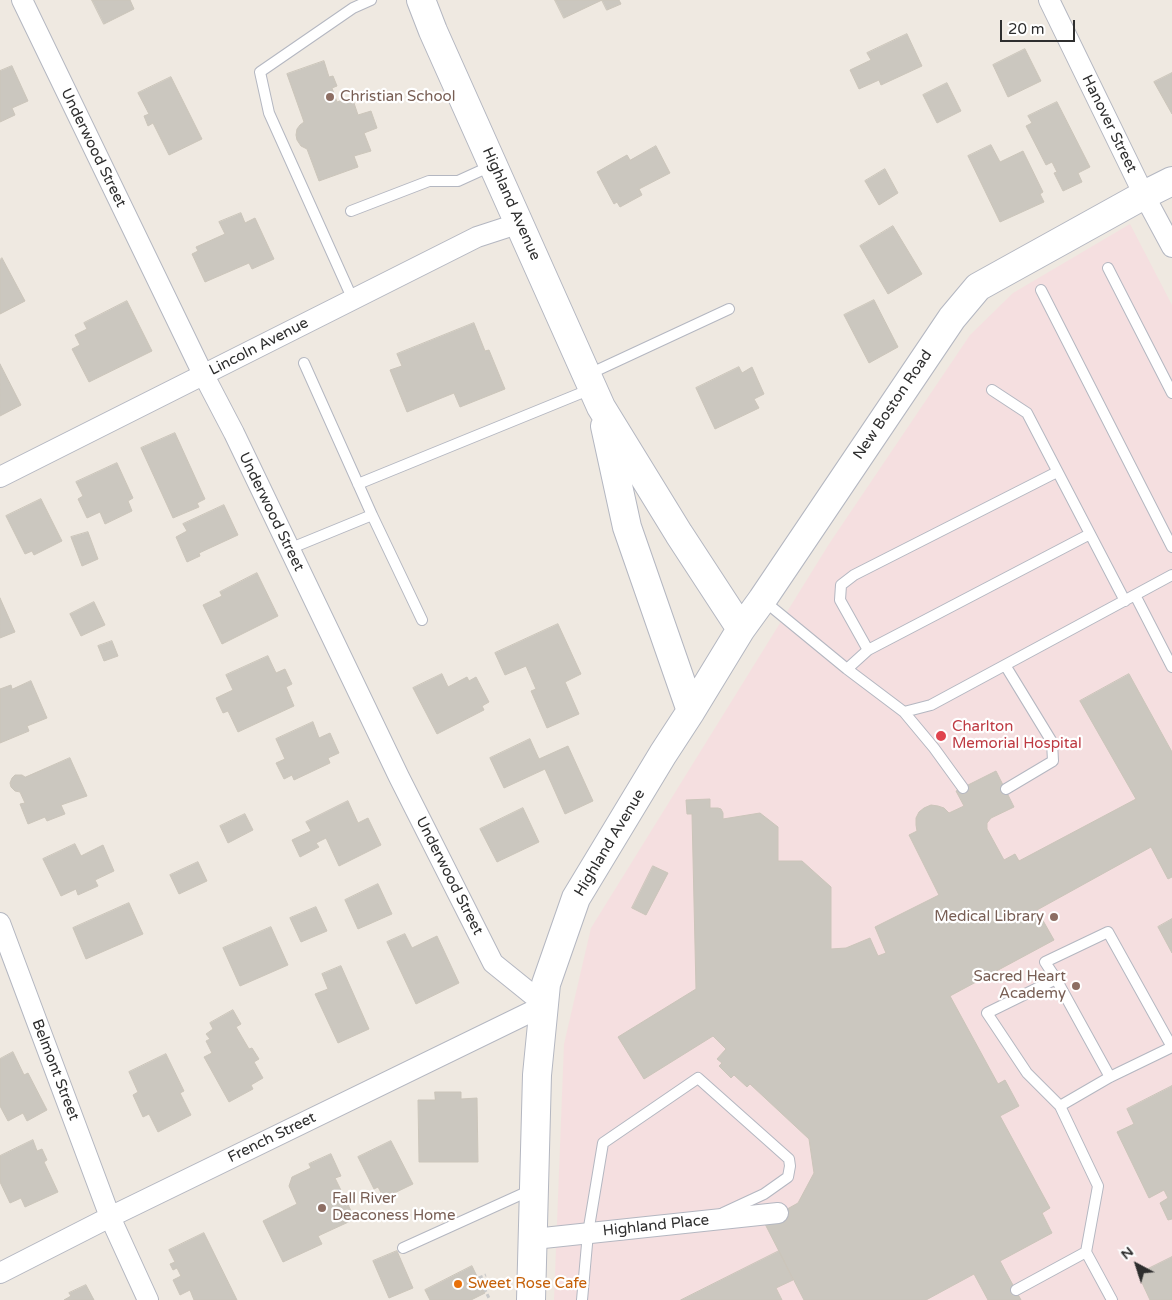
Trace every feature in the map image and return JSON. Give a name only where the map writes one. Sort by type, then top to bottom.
[{"type":"street","name":"Underwood Street","points":[[22,0],[234,433],[399,777],[492,963],[544,1004]]},
{"type":"street","name":"Highland Avenue","points":[[421,0],[433,31],[594,390],[679,534],[741,628]]},
{"type":"street","name":"Hanover Street","points":[[1049,0],[1144,195],[1172,247]]},
{"type":"street","name":"New Boston Road","points":[[691,711],[741,628],[762,600],[952,318],[978,288],[1172,181]]},
{"type":"street","name":"Lincoln Avenue","points":[[0,477],[477,238],[520,224]]},
{"type":"street","name":"Highland Avenue","points":[[531,1300],[537,1075],[546,984],[576,898],[662,754],[691,711],[627,527],[594,390]]},
{"type":"street","name":"Belmont Street","points":[[0,923],[110,1217],[148,1300]]},
{"type":"street","name":"French Street","points":[[0,1272],[544,1004]]},
{"type":"street","name":"Highland Place","points":[[534,1239],[778,1213]]},
{"type":"lane","points":[[353,300],[269,113],[260,72],[352,8],[370,0]]},
{"type":"lane","points":[[351,211],[429,181],[458,181],[494,164]]},
{"type":"lane","points":[[1108,268],[1172,393]]},
{"type":"lane","points":[[1041,290],[1172,547]]},
{"type":"lane","points":[[358,484],[594,390],[729,309]]},
{"type":"lane","points":[[304,363],[372,515],[422,620]]},
{"type":"lane","points":[[992,390],[1027,413],[1090,534],[1172,666]]},
{"type":"lane","points":[[868,650],[840,600],[842,585],[854,575],[1057,472]]},
{"type":"lane","points":[[289,549],[372,515]]},
{"type":"lane","points":[[847,669],[868,650],[1090,534]]},
{"type":"lane","points":[[904,712],[931,705],[1172,575]]},
{"type":"lane","points":[[762,600],[847,669],[904,712],[934,748],[963,788]]},
{"type":"lane","points":[[1005,665],[1052,742],[1053,761],[1006,790]]},
{"type":"lane","points":[[1060,1106],[1110,1077],[1172,1047],[1108,932],[1045,962],[1110,1077]]},
{"type":"lane","points":[[1056,979],[987,1013],[1027,1073],[1060,1106],[1098,1186],[1086,1252],[1112,1300]]},
{"type":"lane","points":[[582,1300],[588,1233],[603,1143],[698,1078],[789,1159],[790,1166],[788,1177],[764,1194],[706,1221]]},
{"type":"lane","points":[[403,1248],[534,1189]]},
{"type":"lane","points":[[1016,1290],[1086,1252]]},
{"type":"path","points":[[486,1275],[478,1278],[490,1300]]},
{"type":"shaded area","name":"Charlton Memorial Hospital","points":[[1130,224],[1172,305],[1172,1300],[554,1300],[564,1044],[591,928],[829,544],[970,335],[1013,293]]},
{"type":"building","points":[[92,0],[130,0],[134,9],[104,24]]},
{"type":"building","points":[[555,0],[602,0],[564,18]]},
{"type":"building","points":[[602,0],[619,0],[621,4],[607,10]]},
{"type":"building","points":[[907,34],[922,66],[881,85],[879,80],[859,89],[850,70],[871,60],[867,53]]},
{"type":"building","points":[[1025,49],[1041,81],[1008,97],[993,65]]},
{"type":"building","points":[[324,61],[329,77],[333,76],[337,86],[332,88],[337,102],[352,97],[358,115],[371,111],[377,128],[364,133],[371,151],[354,156],[358,167],[319,181],[307,149],[301,146],[297,140],[297,129],[304,122],[287,74]]},
{"type":"building","points":[[12,66],[28,101],[12,108],[15,115],[0,122],[0,71]]},
{"type":"building","points":[[1172,73],[1172,114],[1154,82]]},
{"type":"building","points":[[171,77],[202,139],[169,155],[153,123],[148,126],[144,116],[149,114],[138,93]]},
{"type":"building","points":[[947,83],[961,111],[937,123],[923,95]]},
{"type":"building","points":[[1057,102],[1090,167],[1078,173],[1082,182],[1063,191],[1054,173],[1057,172],[1052,162],[1046,165],[1026,126],[1032,123],[1028,116]]},
{"type":"building","points":[[991,145],[1000,162],[1023,151],[1043,192],[1040,194],[1044,202],[1000,222],[968,156]]},
{"type":"building","points":[[656,146],[670,173],[639,189],[642,195],[620,207],[617,202],[614,204],[597,172],[627,155],[630,160]]},
{"type":"building","points":[[885,169],[898,193],[879,205],[865,181]]},
{"type":"building","points":[[241,213],[245,223],[255,218],[274,259],[252,269],[249,263],[205,282],[192,254],[198,251],[196,247],[225,234],[219,222]]},
{"type":"building","points":[[893,226],[922,274],[888,294],[860,246]]},
{"type":"building","points":[[2,258],[25,301],[0,314],[0,260]]},
{"type":"building","points":[[874,300],[898,347],[869,363],[844,315]]},
{"type":"building","points":[[127,301],[152,351],[89,382],[72,349],[80,345],[75,335],[87,329],[84,323]]},
{"type":"building","points":[[474,323],[485,351],[489,350],[505,389],[460,407],[454,393],[407,412],[390,370],[402,366],[397,354]]},
{"type":"building","points":[[0,364],[21,405],[0,416]]},
{"type":"building","points":[[739,367],[742,373],[752,367],[764,394],[754,399],[759,408],[715,429],[696,388]]},
{"type":"building","points":[[175,433],[205,499],[197,503],[199,507],[173,518],[141,448]]},
{"type":"building","points":[[117,463],[133,498],[128,501],[132,511],[105,524],[100,512],[87,518],[78,499],[83,496],[76,482]]},
{"type":"building","points":[[41,499],[62,541],[34,555],[32,551],[25,554],[6,516]]},
{"type":"building","points":[[224,505],[238,535],[199,553],[200,556],[187,562],[176,537],[187,531],[183,524]]},
{"type":"building","points":[[88,532],[98,559],[82,566],[71,537]]},
{"type":"building","points":[[257,573],[278,616],[222,644],[203,605],[222,596],[220,592]]},
{"type":"building","points":[[0,598],[15,632],[0,638]]},
{"type":"building","points":[[94,602],[105,625],[81,636],[70,614]]},
{"type":"building","points":[[558,624],[581,674],[565,682],[579,714],[547,728],[531,691],[536,689],[526,666],[505,675],[495,653]]},
{"type":"building","points":[[112,641],[118,656],[104,661],[98,646]]},
{"type":"building","points":[[268,656],[276,673],[285,669],[292,684],[286,687],[294,706],[238,732],[228,711],[223,713],[216,698],[233,690],[226,675]]},
{"type":"building","points":[[442,674],[448,687],[467,677],[469,681],[476,677],[489,702],[482,706],[484,710],[437,734],[413,688]]},
{"type":"building","points":[[1129,674],[1172,752],[1172,877],[1168,879],[1151,847],[1037,910],[1054,940],[950,996],[998,1084],[1005,1080],[1019,1106],[1000,1116],[1050,1208],[1042,1213],[1052,1233],[1000,1261],[1021,1300],[988,1300],[974,1274],[926,1300],[804,1300],[764,1222],[798,1203],[814,1173],[809,1139],[750,1084],[747,1087],[734,1075],[731,1078],[719,1066],[722,1063],[717,1059],[726,1049],[713,1036],[644,1079],[618,1037],[696,989],[692,814],[687,814],[686,800],[710,799],[710,808],[721,809],[723,819],[760,813],[778,827],[778,861],[802,861],[831,887],[831,949],[846,948],[870,938],[878,956],[886,953],[875,927],[939,895],[909,835],[917,831],[916,818],[924,808],[931,805],[938,806],[944,808],[949,813],[964,806],[956,791],[996,771],[1014,807],[991,818],[987,823],[987,829],[1004,860],[1015,854],[1019,861],[1136,799],[1080,701]]},
{"type":"building","points":[[31,681],[47,718],[27,726],[29,731],[0,743],[0,689],[11,685],[12,689]]},
{"type":"building","points":[[313,722],[319,738],[330,733],[339,753],[328,758],[330,763],[294,780],[292,775],[284,779],[276,763],[285,759],[276,739]]},
{"type":"building","points":[[530,739],[539,759],[568,746],[593,801],[565,814],[545,769],[504,788],[490,758]]},
{"type":"building","points":[[70,758],[87,796],[61,805],[65,814],[47,821],[45,817],[28,824],[20,804],[25,803],[20,792],[15,791],[11,787],[12,778],[15,775],[25,777]]},
{"type":"building","points":[[348,801],[358,823],[368,818],[381,845],[339,866],[326,838],[316,843],[319,847],[300,857],[292,840],[311,831],[306,822]]},
{"type":"building","points":[[523,808],[539,842],[497,862],[480,829]]},
{"type":"building","points":[[245,814],[253,830],[228,843],[220,826]]},
{"type":"building","points":[[75,844],[81,856],[103,845],[114,871],[95,880],[98,886],[78,895],[76,889],[61,896],[43,859]]},
{"type":"building","points":[[198,862],[207,881],[179,894],[170,875]]},
{"type":"building","points":[[653,866],[668,873],[646,915],[632,908]]},
{"type":"building","points":[[378,884],[392,914],[358,929],[345,900]]},
{"type":"building","points":[[129,903],[143,934],[86,959],[73,928]]},
{"type":"building","points":[[316,907],[327,931],[301,942],[290,918]]},
{"type":"building","points":[[1172,919],[1172,953],[1158,927]]},
{"type":"building","points":[[271,927],[288,965],[240,986],[223,948]]},
{"type":"building","points":[[405,934],[412,948],[437,936],[459,983],[416,1004],[387,942]]},
{"type":"building","points":[[341,966],[369,1029],[338,1043],[315,994],[328,989],[322,974]]},
{"type":"building","points":[[233,1010],[241,1024],[236,1027],[249,1049],[252,1048],[259,1059],[254,1062],[263,1078],[251,1085],[253,1089],[229,1102],[204,1057],[212,1053],[206,1041],[210,1039],[206,1034],[213,1029],[210,1023]]},
{"type":"building","points":[[13,1052],[24,1075],[28,1073],[47,1110],[27,1121],[23,1113],[8,1121],[0,1106],[0,1059]]},
{"type":"building","points":[[166,1054],[184,1091],[180,1093],[191,1115],[158,1132],[149,1114],[143,1117],[133,1095],[138,1092],[129,1072]]},
{"type":"building","points":[[1172,1086],[1172,1219],[1168,1220],[1160,1203],[1168,1198],[1164,1190],[1149,1198],[1117,1132],[1134,1124],[1127,1109]]},
{"type":"building","points":[[435,1092],[461,1092],[461,1099],[477,1098],[478,1162],[419,1162],[418,1100],[435,1100]]},
{"type":"building","points":[[33,1140],[37,1151],[42,1149],[47,1160],[44,1162],[58,1192],[25,1207],[21,1198],[10,1203],[0,1182],[0,1156]]},
{"type":"building","points":[[391,1141],[413,1184],[384,1198],[378,1187],[374,1189],[358,1157]]},
{"type":"building","points":[[331,1154],[341,1176],[335,1178],[355,1219],[318,1236],[322,1244],[283,1262],[263,1221],[297,1204],[289,1186],[292,1177],[311,1168],[309,1164]]},
{"type":"building","points":[[204,1233],[237,1300],[194,1300],[190,1290],[180,1295],[173,1280],[181,1276],[177,1268],[173,1270],[170,1264],[175,1262],[169,1250]]},
{"type":"building","points":[[397,1251],[413,1288],[389,1298],[373,1261]]},
{"type":"building","points":[[779,1251],[793,1280],[776,1288],[782,1300],[681,1300]]},
{"type":"building","points":[[1172,1257],[1172,1300],[1150,1300],[1138,1274]]},
{"type":"building","name":"Sweet Rose Cafe","points":[[472,1266],[485,1293],[471,1300],[430,1300],[425,1290]]},
{"type":"building","points":[[86,1285],[94,1300],[64,1300],[71,1296],[69,1293]]},
{"type":"place","name":"Christian School","points":[[330,97]]},
{"type":"place","name":"Charlton Memorial Hospital","points":[[941,736]]},
{"type":"place","name":"Medical Library","points":[[1054,917]]},
{"type":"place","name":"Sacred Heart Academy","points":[[1076,986]]},
{"type":"place","name":"Fall River Deaconess Home","points":[[322,1208]]},
{"type":"place","name":"Sweet Rose Cafe","points":[[458,1284]]}]
